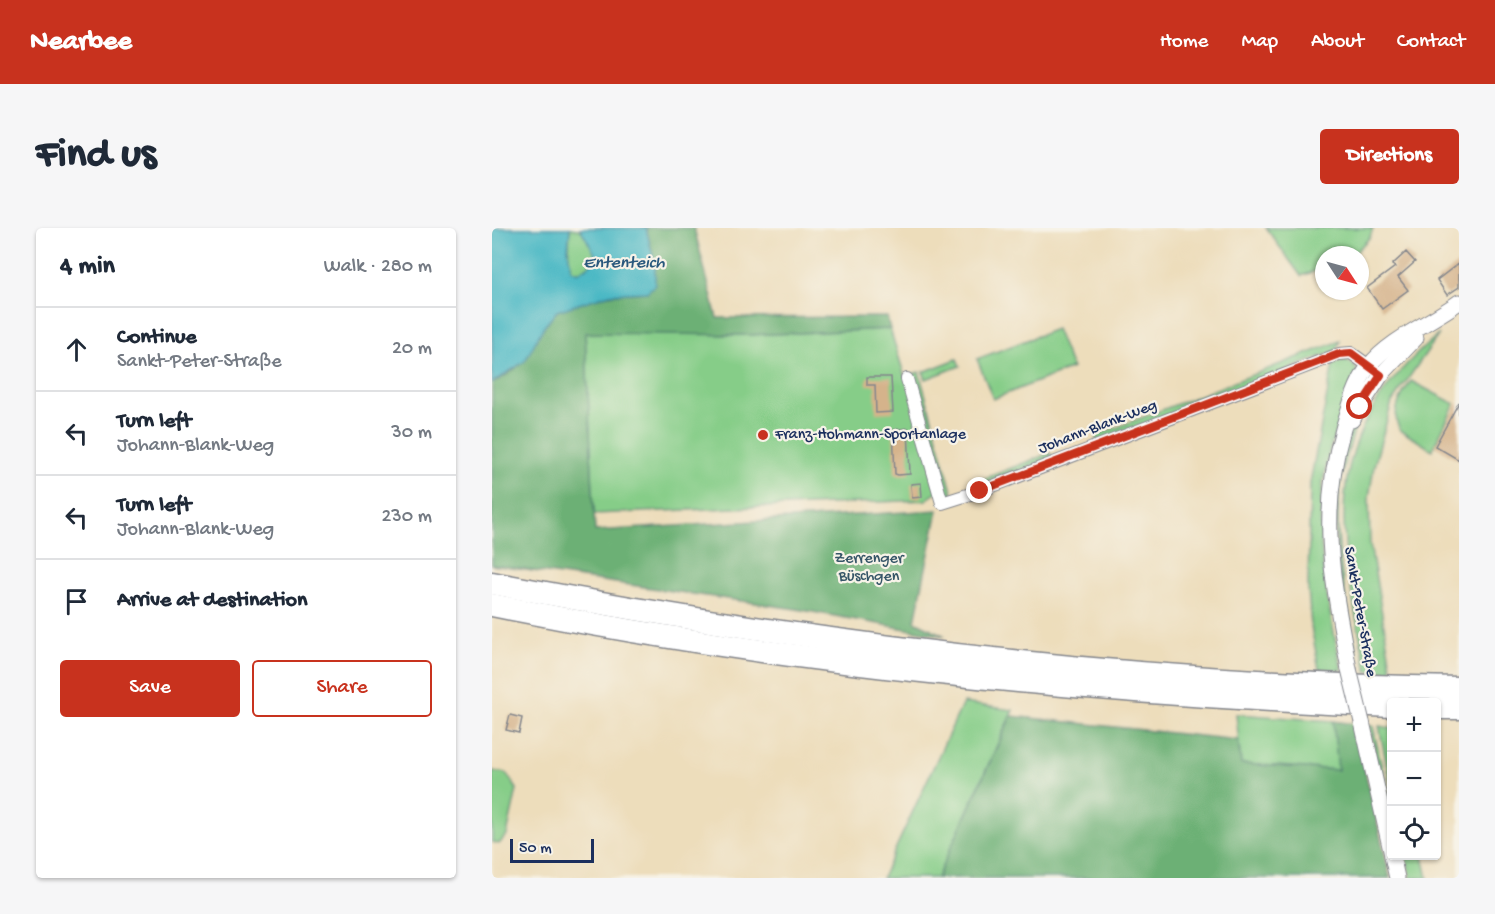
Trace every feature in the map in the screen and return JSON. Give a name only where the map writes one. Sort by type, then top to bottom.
[{"type":"highway","points":[[492,583],[641,611],[938,653],[1265,680],[1459,688]]},
{"type":"highway","points":[[492,605],[729,646],[936,673],[1155,693],[1387,706]]},
{"type":"highway","points":[[1441,708],[1459,708]]},
{"type":"street","name":"Sankt-Peter-Straße","points":[[1387,833],[1349,669],[1329,546],[1328,507],[1338,444],[1348,410],[1375,370],[1384,351],[1459,302]]},
{"type":"street","name":"Johann-Blank-Weg","points":[[907,379],[942,503],[980,491],[1339,354],[1351,353],[1375,370]]},
{"type":"street","name":"Sankt-Peter-Straße","points":[[1393,860],[1397,878]]},
{"type":"green space","points":[[570,228],[582,230],[595,254],[591,264],[578,273],[571,270],[568,263]]},
{"type":"green space","name":"Zerrenger Büschgen","points":[[646,228],[694,228],[717,318],[887,317],[890,329],[747,335],[585,333],[595,531],[938,510],[915,621],[945,636],[796,609],[492,565],[492,383],[517,367],[547,322],[564,306],[587,298],[647,292],[655,265]]},
{"type":"green space","points":[[1266,228],[1373,228],[1370,237],[1362,246],[1315,246],[1315,271],[1301,276]]},
{"type":"green space","name":"Franz-Hohmann-Sportanlage","points":[[890,329],[905,377],[919,372],[953,495],[936,493],[926,500],[594,514],[585,332],[747,335]]},
{"type":"green space","points":[[1056,329],[1072,368],[993,399],[977,359]]},
{"type":"green space","points":[[1439,334],[1392,402],[1374,466],[1369,498],[1370,544],[1392,672],[1367,671],[1348,573],[1344,530],[1346,488],[1354,449],[1372,410],[1399,372]]},
{"type":"green space","points":[[1340,341],[1336,351],[1096,442],[1097,435]]},
{"type":"green space","points":[[957,359],[960,366],[926,379],[923,372]]},
{"type":"green space","points":[[1345,360],[1354,365],[1357,376],[1338,423],[1325,471],[1321,521],[1321,546],[1327,597],[1342,670],[1319,669],[1311,626],[1308,589],[1310,483],[1333,364]]},
{"type":"green space","points":[[1411,381],[1455,404],[1432,450],[1400,430],[1397,424],[1398,404]]},
{"type":"green space","points":[[1358,413],[1342,471],[1338,524],[1344,589],[1357,654],[1353,655],[1338,564],[1336,502],[1347,442]]},
{"type":"green space","points":[[1050,453],[1052,458],[975,487],[973,483]]},
{"type":"green space","points":[[963,703],[1013,710],[937,878],[882,878]]},
{"type":"green space","points":[[1236,714],[1333,721],[1339,770],[1241,764]]},
{"type":"green space","points":[[1011,716],[1238,740],[1241,764],[1338,770],[1333,721],[1354,724],[1390,878],[937,878]]},
{"type":"green space","points":[[1369,725],[1373,726],[1387,791],[1387,808]]},
{"type":"green space","points":[[1379,726],[1387,727],[1387,767]]},
{"type":"green space","points":[[492,771],[506,773],[517,789],[507,835],[499,844],[492,842]]},
{"type":"green space","points":[[1407,860],[1424,860],[1428,878],[1411,878]]},
{"type":"water","name":"Ententeich","points":[[492,228],[570,228],[568,250],[571,270],[578,273],[591,264],[595,254],[580,228],[646,228],[655,265],[655,285],[647,292],[610,294],[557,311],[543,328],[525,361],[492,383]]},
{"type":"building","points":[[1406,252],[1415,262],[1398,277],[1408,290],[1382,309],[1369,291],[1369,286],[1395,267],[1392,265]]},
{"type":"building","points":[[1459,263],[1459,287],[1447,295],[1437,280]]},
{"type":"building","points":[[867,377],[891,377],[893,412],[876,413],[875,385],[867,385]]},
{"type":"building","points":[[1459,402],[1459,460],[1435,446]]},
{"type":"building","points":[[908,428],[910,474],[898,475],[895,474],[893,430]]},
{"type":"building","points":[[921,483],[922,497],[912,498],[911,484]]},
{"type":"building","points":[[510,715],[522,718],[519,733],[506,730]]},
{"type":"place","name":"Franz-Hohmann-Sportanlage","points":[[763,435]]},
{"type":"route","points":[[980,491],[1339,354],[1351,353],[1360,357],[1381,375],[1360,407]]}]
